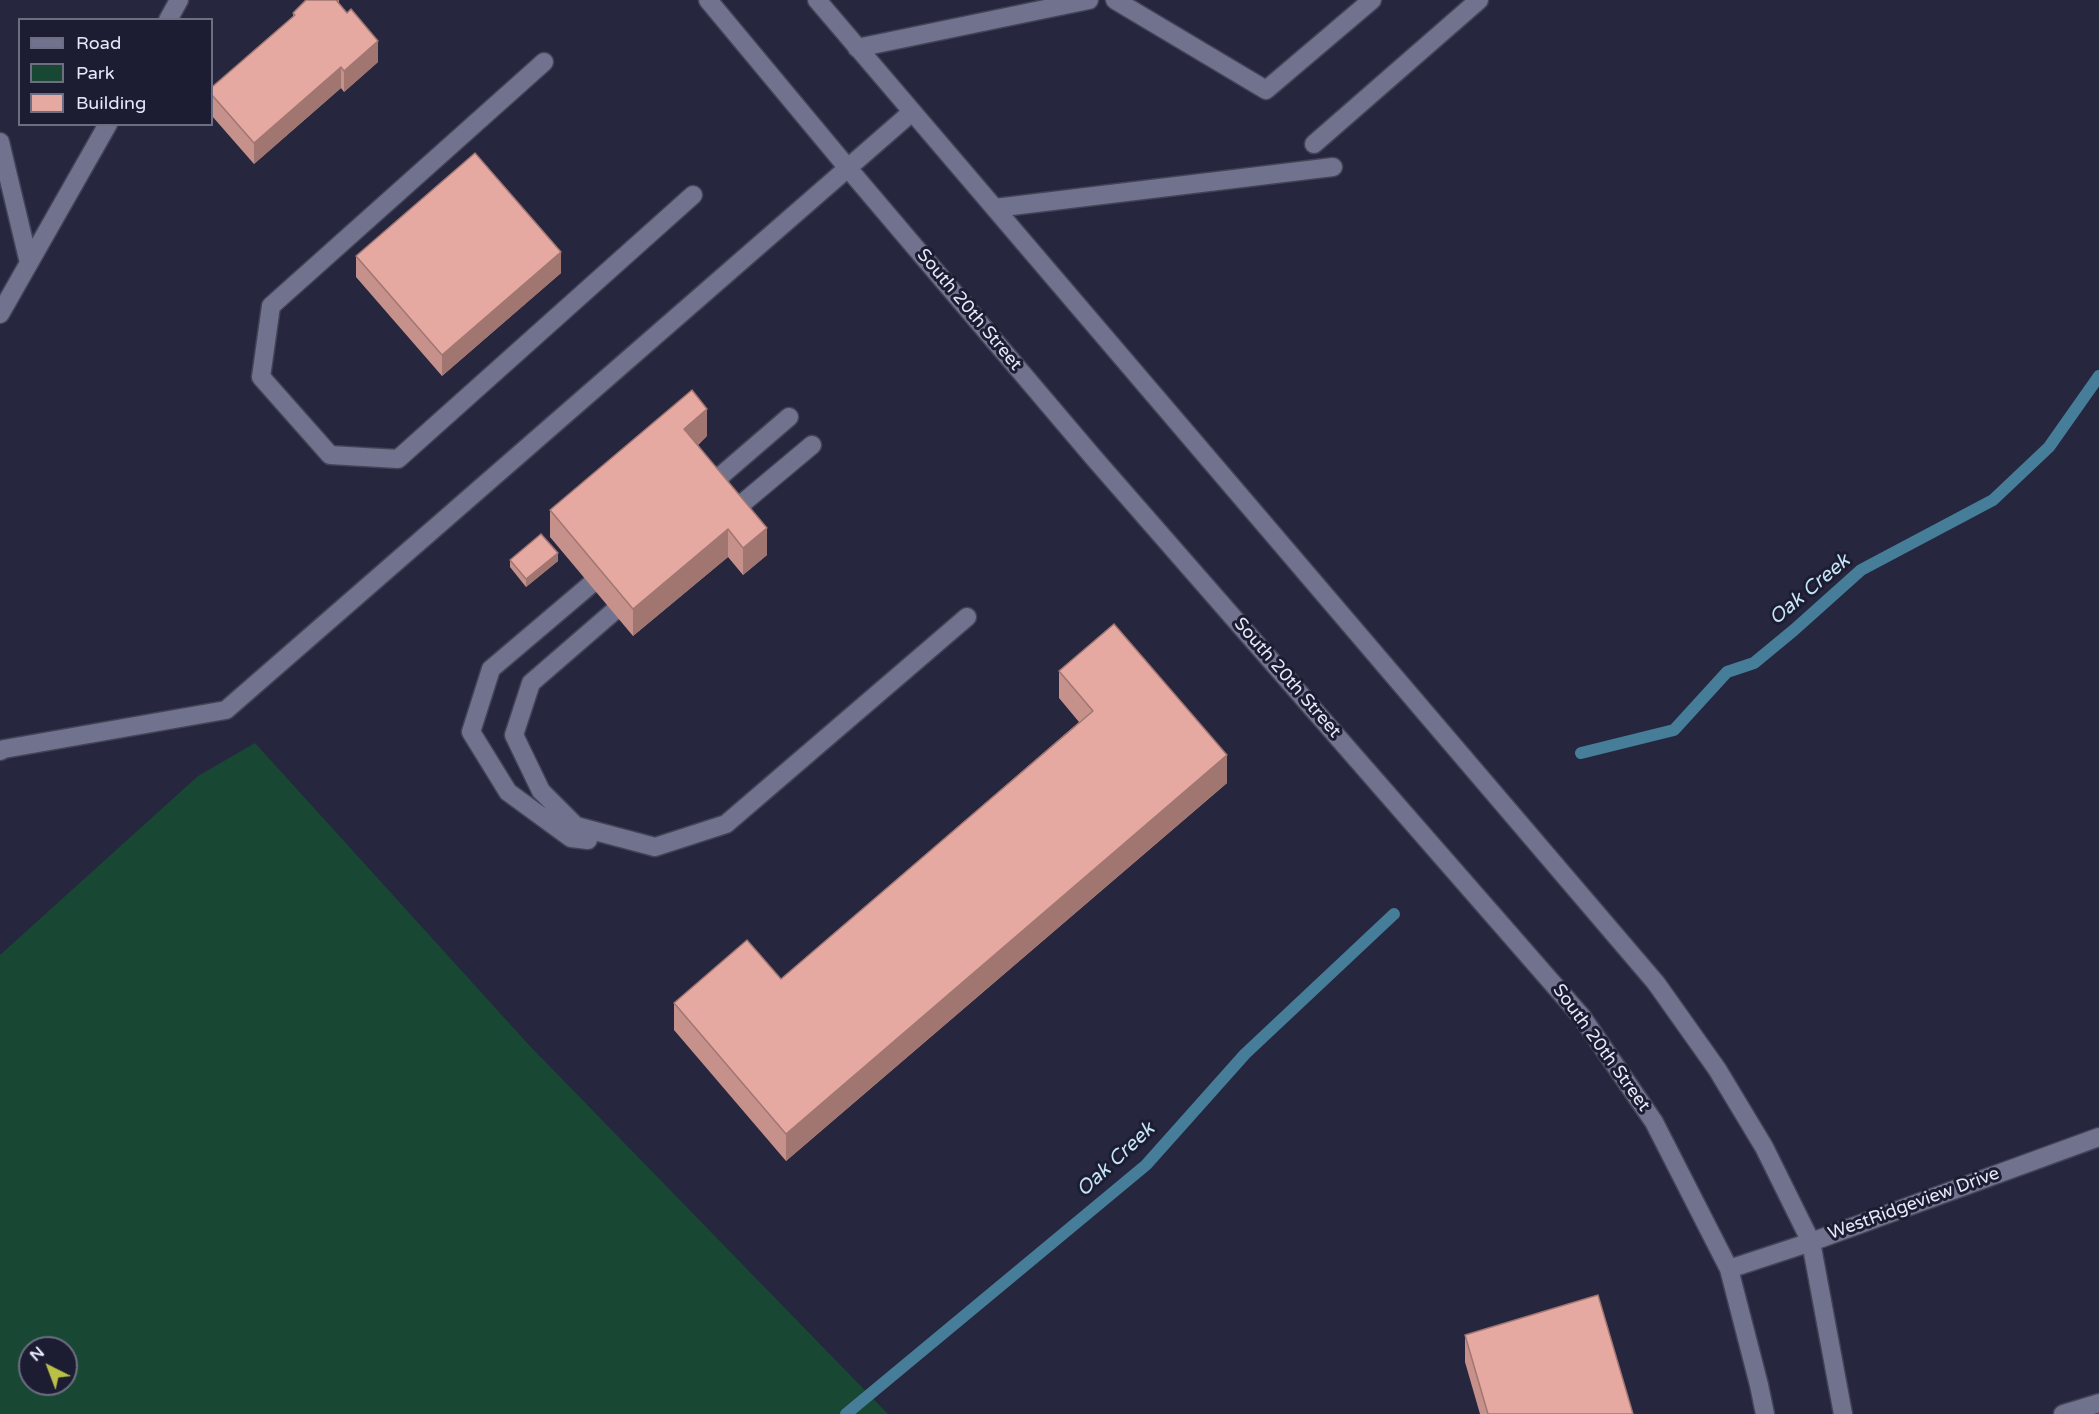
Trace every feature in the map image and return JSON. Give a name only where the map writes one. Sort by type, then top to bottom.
[{"type":"street","points":[[169,18],[179,0]]},
{"type":"street","name":"South 20th Street","points":[[708,0],[1094,458],[1582,1017],[1654,1122],[1729,1269],[1765,1414]]},
{"type":"street","points":[[817,0],[1656,983],[1717,1069],[1764,1147],[1811,1242],[1843,1414]]},
{"type":"street","points":[[857,48],[1089,0]]},
{"type":"street","points":[[1115,0],[1266,90],[1372,0]]},
{"type":"street","points":[[1314,144],[1479,0]]},
{"type":"street","points":[[544,62],[271,306],[261,376],[330,455],[398,459],[693,195]]},
{"type":"street","points":[[1,747],[226,710],[912,112]]},
{"type":"street","points":[[0,314],[107,126]]},
{"type":"street","points":[[0,142],[29,263]]},
{"type":"street","points":[[994,208],[1334,166]]},
{"type":"street","points":[[709,486],[789,417]]},
{"type":"street","points":[[732,512],[812,445]]},
{"type":"street","points":[[590,585],[491,669],[471,732],[508,792],[572,838],[655,847],[726,824],[967,617]]},
{"type":"street","points":[[613,612],[531,683],[514,735],[541,791],[576,826],[655,847]]},
{"type":"street","name":"WestRidgeview Drive","points":[[1729,1269],[1811,1242],[2099,1137]]},
{"type":"street","points":[[2062,1414],[2099,1403]]},
{"type":"green space","points":[[255,743],[528,1044],[888,1414],[0,1414],[0,955],[198,776]]},
{"type":"building","points":[[306,0],[336,0],[347,13],[351,9],[378,41],[344,71],[341,67],[254,143],[213,96],[213,86],[295,15],[293,13]]},
{"type":"building","points":[[475,153],[561,252],[442,355],[356,256]]},
{"type":"building","points":[[692,390],[707,409],[684,429],[767,528],[743,548],[728,529],[633,609],[550,510]]},
{"type":"building","points":[[541,534],[558,553],[526,579],[510,560]]},
{"type":"building","points":[[1114,624],[1227,755],[786,1134],[674,1003],[747,940],[781,979],[1093,711],[1059,671]]},
{"type":"building","points":[[1598,1295],[1633,1414],[1488,1414],[1465,1335]]},
{"type":"waterway","name":"Oak Creek","points":[[1581,753],[1674,730],[1727,672],[1754,663],[1861,570],[1993,500],[2049,447],[2099,376]]},
{"type":"waterway","name":"Oak Creek","points":[[846,1414],[1146,1165],[1245,1054],[1394,914]]}]
